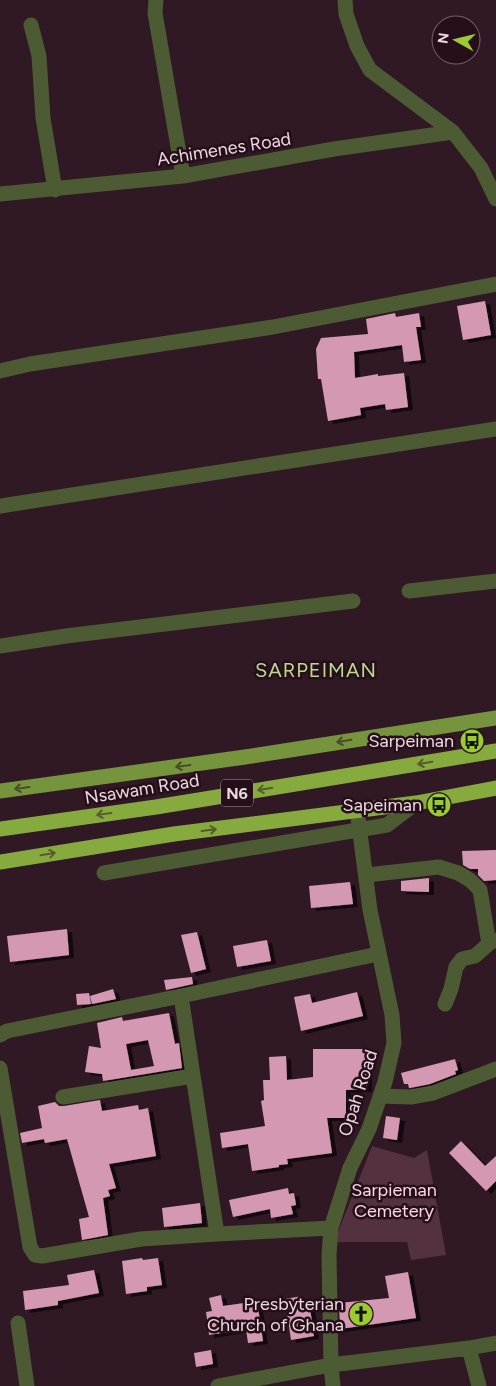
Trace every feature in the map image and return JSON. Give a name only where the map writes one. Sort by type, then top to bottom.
[{"type":"highway","name":"Nsawam Road","points":[[0,829],[156,807],[496,751]]},
{"type":"highway","name":"N6","points":[[0,862],[174,834],[416,803],[496,788]]},
{"type":"main road","points":[[0,791],[245,757],[496,718]]},
{"type":"street","points":[[156,0],[157,23],[183,176]]},
{"type":"street","points":[[345,0],[346,14],[356,46],[370,70],[453,132],[481,168],[496,199]]},
{"type":"street","points":[[31,24],[39,56],[43,118],[55,190]]},
{"type":"street","name":"Achimenes Road","points":[[0,194],[183,176],[334,149],[453,132]]},
{"type":"street","points":[[0,370],[273,326],[496,284]]},
{"type":"street","points":[[0,506],[496,429]]},
{"type":"street","points":[[409,590],[496,581]]},
{"type":"street","points":[[0,646],[66,636],[353,601]]},
{"type":"street","points":[[104,873],[359,828],[387,825],[416,803]]},
{"type":"street","name":"Opah Road","points":[[333,1386],[329,1255],[331,1228],[350,1168],[369,1129],[394,1044],[392,1015],[378,954],[357,810]]},
{"type":"street","points":[[366,875],[439,867],[458,873],[470,880],[480,890],[488,938],[494,941],[475,956],[462,959],[456,967],[445,1004]]},
{"type":"street","points":[[0,1035],[7,1030],[181,996],[378,954]]},
{"type":"street","points":[[181,996],[217,1234]]},
{"type":"street","points":[[0,1068],[30,1247],[35,1255],[42,1256],[141,1239],[331,1228]]},
{"type":"street","points":[[380,1096],[411,1097],[432,1093],[496,1069]]},
{"type":"street","points":[[62,1097],[193,1076]]},
{"type":"street","points":[[18,1323],[26,1386]]},
{"type":"street","points":[[218,1386],[331,1365],[496,1343]]},
{"type":"street","points":[[469,1348],[479,1386]]},
{"type":"green space","name":"Sarpieman Cemetery","points":[[372,1146],[414,1158],[427,1150],[446,1255],[411,1260],[407,1242],[334,1242]]},
{"type":"building","points":[[485,301],[491,335],[463,340],[457,306]]},
{"type":"building","points":[[395,313],[396,317],[419,313],[421,327],[416,327],[421,360],[404,362],[402,345],[354,352],[355,378],[378,374],[378,376],[404,373],[408,407],[386,410],[385,404],[360,408],[361,415],[328,421],[321,379],[318,379],[316,349],[321,338],[368,334],[366,319]]},
{"type":"building","points":[[496,850],[496,880],[484,881],[478,875],[478,869],[470,869],[463,865],[462,851]]},
{"type":"building","points":[[429,878],[429,892],[401,891],[401,881]]},
{"type":"building","points":[[350,882],[353,904],[311,908],[309,886]]},
{"type":"building","points":[[67,929],[69,955],[10,962],[7,936]]},
{"type":"building","points":[[197,932],[206,969],[191,973],[181,935]]},
{"type":"building","points":[[267,940],[271,961],[237,967],[233,946]]},
{"type":"building","points":[[192,977],[193,984],[166,990],[164,980]]},
{"type":"building","points":[[113,989],[116,999],[92,1004],[90,996]]},
{"type":"building","points":[[357,992],[363,1016],[301,1031],[294,997],[310,994],[312,1003]]},
{"type":"building","points":[[89,993],[91,1004],[77,1005],[76,994]]},
{"type":"building","points":[[169,1013],[175,1044],[179,1043],[182,1068],[103,1081],[102,1074],[85,1072],[89,1046],[101,1048],[97,1023],[122,1017],[123,1021]],"holes":[[[148,1040],[154,1066],[131,1070],[126,1044]]]},
{"type":"building","points":[[313,1049],[367,1049],[367,1089],[346,1090],[346,1118],[327,1118],[332,1153],[287,1159],[288,1164],[252,1171],[248,1144],[222,1148],[220,1133],[265,1126],[261,1101],[264,1100],[263,1080],[270,1080],[269,1057],[286,1056],[287,1080],[313,1077]]},
{"type":"building","points":[[455,1059],[458,1070],[455,1071],[456,1074],[430,1084],[410,1088],[408,1084],[404,1084],[401,1073]]},
{"type":"building","points":[[100,1100],[102,1111],[138,1105],[139,1110],[148,1108],[156,1156],[109,1164],[116,1188],[108,1190],[110,1196],[103,1198],[108,1235],[82,1240],[79,1219],[89,1217],[67,1139],[45,1143],[44,1139],[22,1143],[20,1133],[42,1128],[38,1106],[55,1102],[59,1106],[64,1106]]},
{"type":"building","points":[[386,1116],[400,1118],[397,1140],[383,1138]]},
{"type":"building","points":[[461,1141],[485,1166],[496,1156],[496,1181],[486,1191],[449,1153]]},
{"type":"building","points":[[288,1188],[289,1194],[294,1193],[296,1205],[291,1206],[293,1214],[271,1218],[270,1209],[233,1217],[229,1200]]},
{"type":"building","points":[[200,1203],[202,1223],[164,1227],[162,1208]]},
{"type":"building","points":[[142,1258],[143,1260],[158,1258],[162,1285],[147,1287],[147,1291],[126,1294],[122,1261]]},
{"type":"building","points":[[94,1270],[99,1293],[58,1301],[58,1305],[25,1310],[23,1291],[69,1285],[67,1275]]},
{"type":"building","points":[[408,1272],[416,1318],[340,1329],[339,1303],[389,1298],[385,1276]]},
{"type":"building","points":[[221,1295],[223,1306],[257,1301],[263,1341],[248,1343],[246,1329],[209,1335],[206,1312],[212,1311],[209,1298]]},
{"type":"building","points":[[302,1296],[303,1302],[309,1301],[314,1336],[291,1340],[285,1299]]},
{"type":"building","points":[[211,1350],[213,1364],[196,1367],[194,1353]]},
{"type":"place","name":"Sarpeiman","points":[[472,741]]},
{"type":"place","name":"Sapeiman","points":[[439,805]]},
{"type":"place","name":"Presbyterian Church of Ghana","points":[[361,1314]]},
{"type":"district","name":"SARPEIMAN","points":[[316,670]]}]
